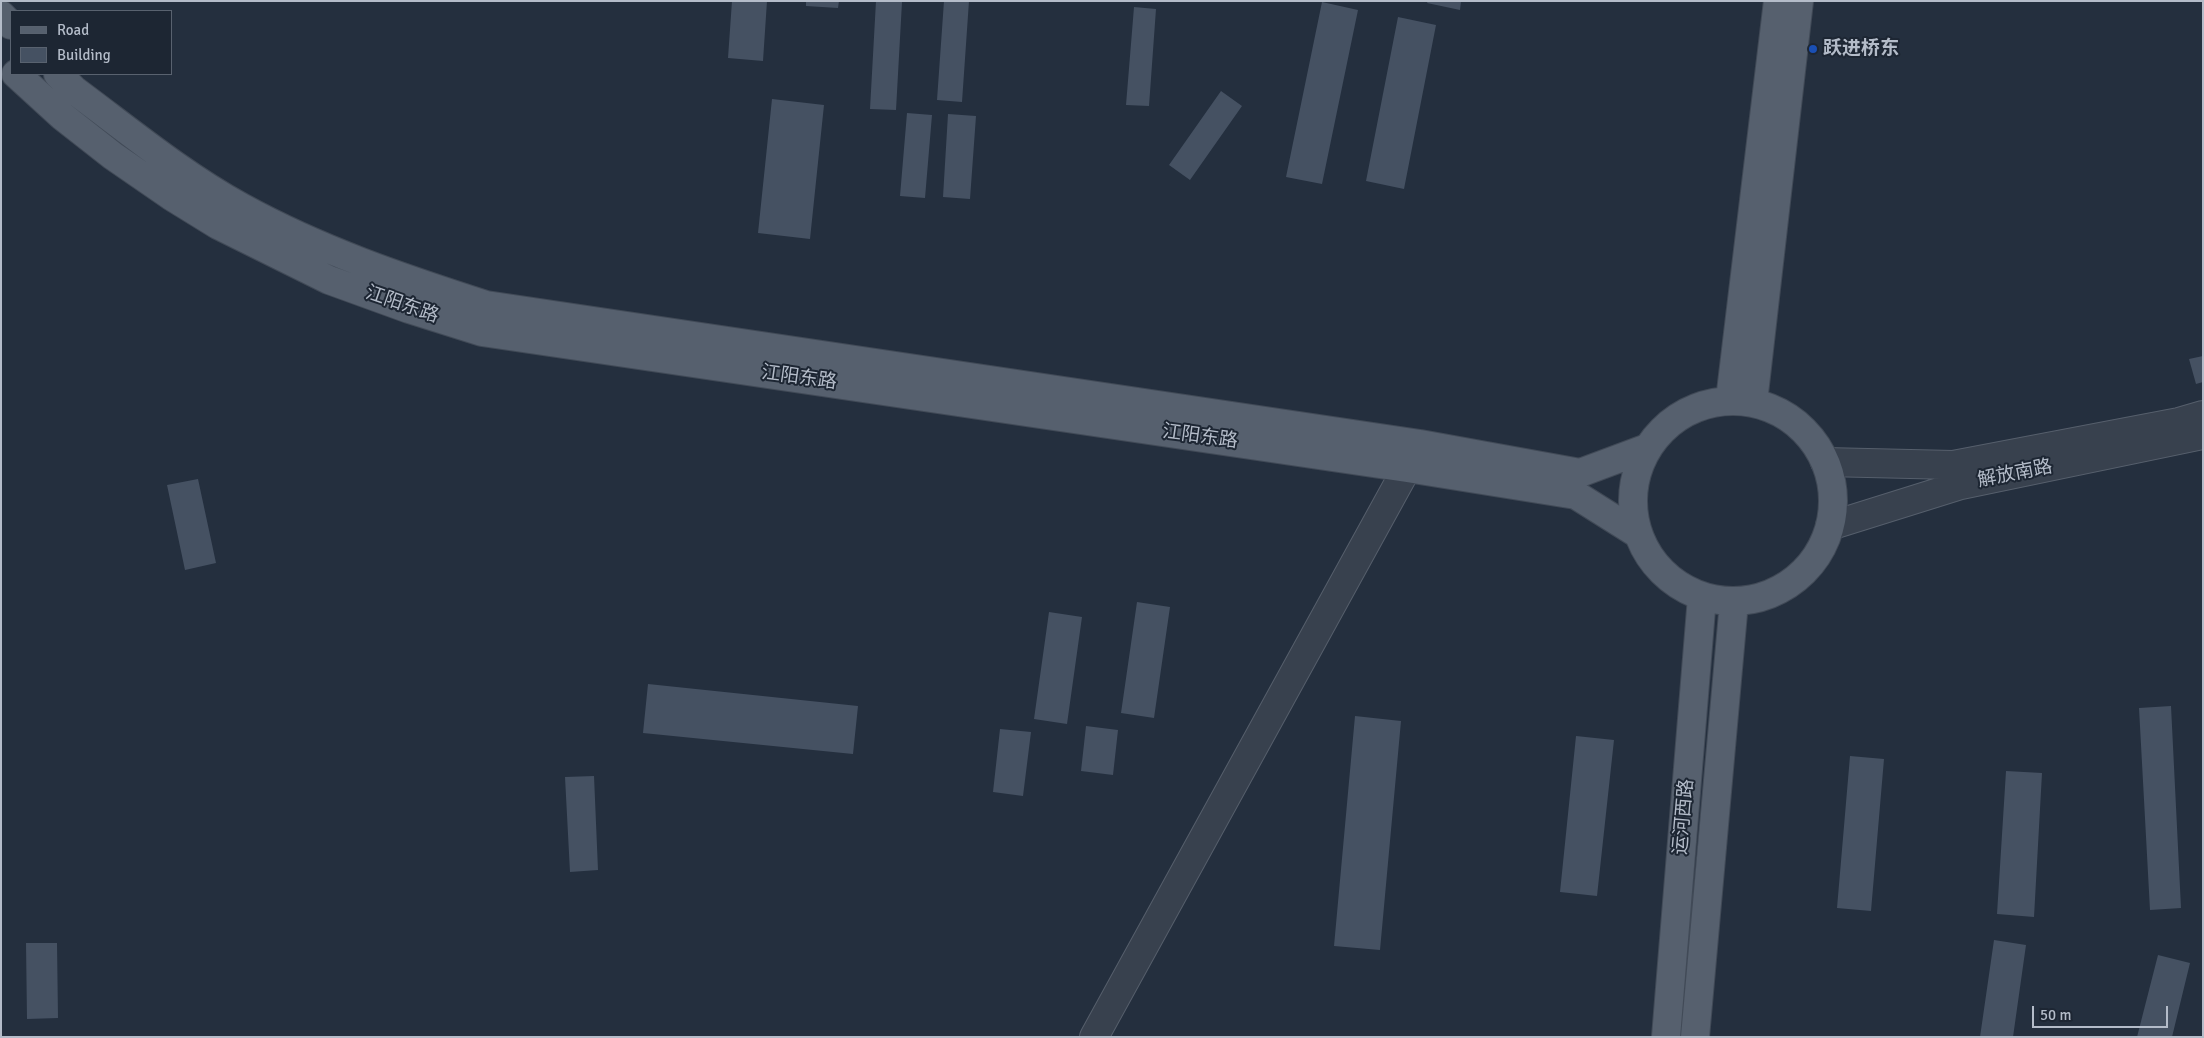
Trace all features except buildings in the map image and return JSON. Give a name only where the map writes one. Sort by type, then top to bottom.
[{"type":"main road","points":[[1742,401],[1778,1]]},
{"type":"main road","points":[[1742,401],[1799,1]]},
{"type":"main road","points":[[1,15],[10,24]]},
{"type":"main road","points":[[1,60],[10,69]]},
{"type":"main road","name":"江阳东路","points":[[17,75],[62,116],[114,156],[171,196],[218,225],[329,280],[409,309],[482,332],[1407,468],[1576,495],[1638,534]]},
{"type":"main road","name":"江阳东路","points":[[59,75],[74,90],[185,172],[241,207],[352,260],[486,305],[1420,444],[1580,472],[1647,448]]},
{"type":"main road","points":[[1742,401],[1783,414],[1808,435],[1825,462],[1833,494],[1830,526],[1817,556],[1795,580],[1766,596],[1734,602],[1702,597],[1674,583],[1663,573],[1652,562],[1638,534],[1632,507],[1634,479],[1647,448],[1669,423],[1698,406],[1742,401]]},
{"type":"main road","name":"运河西路","points":[[1666,1037],[1702,597]]},
{"type":"main road","name":"运河西路","points":[[1695,1037],[1734,602]]},
{"type":"street","name":"解放南路","points":[[1825,462],[1953,465],[2179,422],[2203,415]]},
{"type":"street","name":"解放南路","points":[[1830,526],[1961,485],[2203,435]]},
{"type":"street","points":[[1094,1037],[1407,468]]},
{"type":"place","name":"跃进桥东","points":[[1813,49]]}]
